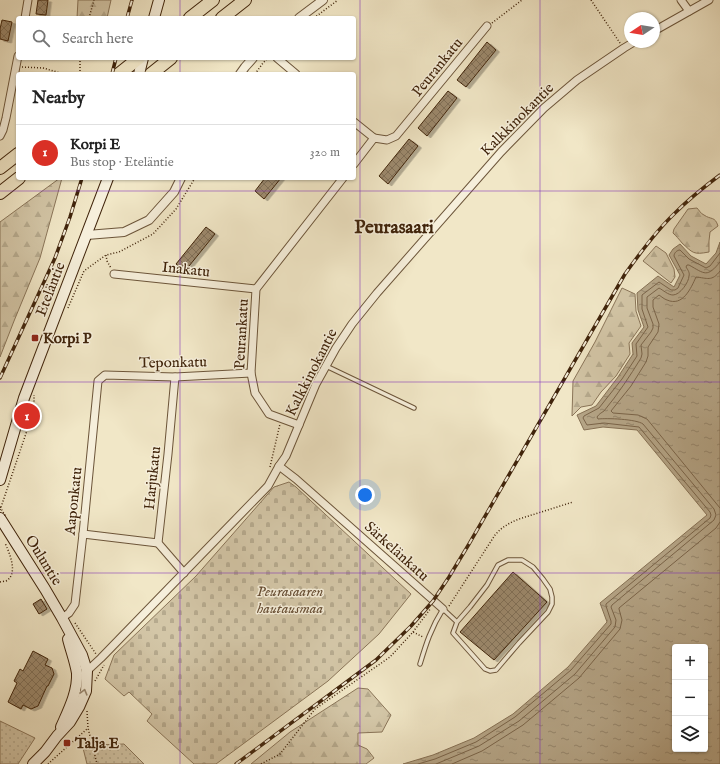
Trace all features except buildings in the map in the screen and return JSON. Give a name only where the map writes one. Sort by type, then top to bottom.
[{"type":"highway","points":[[193,16],[213,0]]},
{"type":"highway","points":[[225,16],[245,0]]},
{"type":"highway","points":[[122,72],[136,60]]},
{"type":"highway","points":[[154,72],[168,60]]},
{"type":"highway","points":[[0,168],[16,156]]},
{"type":"highway","points":[[0,193],[16,180]]},
{"type":"main road","points":[[155,16],[160,0]]},
{"type":"main road","points":[[140,72],[142,60]]},
{"type":"main road","name":"Eteläntie","points":[[0,480],[24,398],[107,180]]},
{"type":"main road","name":"Ouluntie","points":[[5,523],[62,618],[82,655],[87,672],[86,691],[79,707],[70,722],[45,752],[32,764]]},
{"type":"main road","name":"Ouluntie","points":[[57,736],[73,699],[77,675],[74,656],[62,618]]},
{"type":"street","points":[[25,16],[28,0]]},
{"type":"street","points":[[302,16],[323,0]]},
{"type":"street","points":[[681,0],[689,11]]},
{"type":"street","points":[[660,28],[709,0]]},
{"type":"street","name":"Peurankatu","points":[[374,138],[387,140],[396,136],[487,26]]},
{"type":"street","name":"Kalkkinokantie","points":[[77,675],[87,672],[268,486],[286,456],[316,384],[336,348],[352,324],[382,287],[501,152],[544,108],[577,80],[624,48]]},
{"type":"street","points":[[0,136],[6,118],[17,60]]},
{"type":"street","points":[[241,72],[251,60]]},
{"type":"street","points":[[279,60],[294,72]]},
{"type":"street","points":[[356,124],[374,138],[356,161]]},
{"type":"street","points":[[87,235],[124,232],[149,220],[174,192],[180,180]]},
{"type":"street","name":"Peurankatu","points":[[299,425],[269,414],[256,393],[251,373],[256,288],[341,180]]},
{"type":"street","name":"Inakatu","points":[[114,274],[256,288]]},
{"type":"street","name":"Teponkatu","points":[[98,381],[105,375],[175,377],[251,373]]},
{"type":"street","name":"Harjukatu","points":[[158,543],[175,377]]},
{"type":"street","name":"Aaponkatu","points":[[62,618],[69,613],[75,604],[84,534],[98,381]]},
{"type":"street","name":"Särkelänkatu","points":[[279,466],[296,479],[444,611]]},
{"type":"street","points":[[84,534],[158,543],[184,573]]},
{"type":"lane","points":[[326,366],[414,408]]},
{"type":"lane","points":[[508,560],[522,560],[533,567],[544,579],[550,589],[552,604],[548,612],[519,642],[496,670],[490,671],[485,669],[452,633],[457,622],[487,585],[498,565],[508,560]]},
{"type":"lane","points":[[420,664],[427,639],[436,621],[444,611],[457,622]]},
{"type":"path","points":[[90,16],[94,0]]},
{"type":"path","points":[[317,16],[338,0]]},
{"type":"path","points":[[487,26],[522,0]]},
{"type":"path","points":[[590,0],[624,48]]},
{"type":"path","points":[[80,60],[80,72]]},
{"type":"path","points":[[256,72],[266,60]]},
{"type":"path","points":[[16,67],[43,68],[57,72]]},
{"type":"path","points":[[67,311],[84,270],[106,255],[119,252],[153,234],[176,209],[194,180]]},
{"type":"path","points":[[106,255],[107,261],[114,274]]},
{"type":"path","points":[[0,582],[6,581],[10,577],[12,571],[10,556],[2,537],[5,523],[0,508],[34,410],[34,392]]},
{"type":"path","points":[[269,472],[282,419]]},
{"type":"path","points":[[444,611],[495,535],[502,528],[518,519],[573,502]]},
{"type":"path","points":[[261,764],[280,754],[315,709],[390,657],[413,632],[435,603]]},
{"type":"path","points":[[413,632],[427,639]]},
{"type":"path","points":[[48,764],[88,728],[98,764]]},
{"type":"green space","points":[[78,0],[111,0],[107,16],[77,16]]},
{"type":"green space","points":[[57,180],[61,180],[40,258],[0,357],[0,222]]},
{"type":"green space","points":[[697,208],[701,213],[714,219],[718,226],[710,232],[709,252],[694,252],[682,243],[673,233],[674,229],[688,209]]},
{"type":"green space","points":[[656,246],[666,253],[674,269],[675,277],[671,283],[643,261]]},
{"type":"green space","points":[[622,288],[635,294],[636,311],[641,326],[629,343],[630,354],[616,376],[601,392],[592,405],[581,407],[572,416],[573,381],[595,342]]},
{"type":"green space","name":"Peurasaaren hautausmaa","points":[[289,482],[411,594],[379,634],[328,681],[216,764],[194,764],[147,721],[152,714],[129,692],[124,696],[105,679],[114,655],[196,576],[274,487]]},
{"type":"green space","points":[[358,688],[368,689],[391,715],[382,732],[358,733],[358,745],[367,749],[374,758],[366,764],[251,764],[290,732]]},
{"type":"green space","points":[[0,721],[35,738],[18,764],[0,764]]},
{"type":"green space","points":[[124,744],[144,764],[87,764],[83,748],[97,745]]},
{"type":"water","points":[[720,242],[720,764],[403,764],[433,755],[474,738],[513,714],[568,667],[607,622],[600,603],[707,515],[637,430],[603,427],[584,430],[577,415],[596,406],[633,354],[632,343],[644,327],[638,310],[637,293],[658,276],[674,287],[680,275],[669,255],[673,249],[680,244],[691,256],[706,264],[716,253]]},
{"type":"railway","points":[[128,16],[132,0]]},
{"type":"railway","points":[[112,72],[116,60]]},
{"type":"railway","points":[[236,764],[376,660],[411,626],[433,601],[469,544],[625,274],[661,227],[691,198],[720,175]]},
{"type":"railway","points":[[0,378],[55,258],[81,180]]},
{"type":"place","name":"Korpi P","points":[[35,338]]},
{"type":"place","name":"Korpi E","points":[[27,416]]},
{"type":"place","name":"Talja E","points":[[67,743]]},
{"type":"district","name":"Peurasaari","points":[[394,226]]}]
